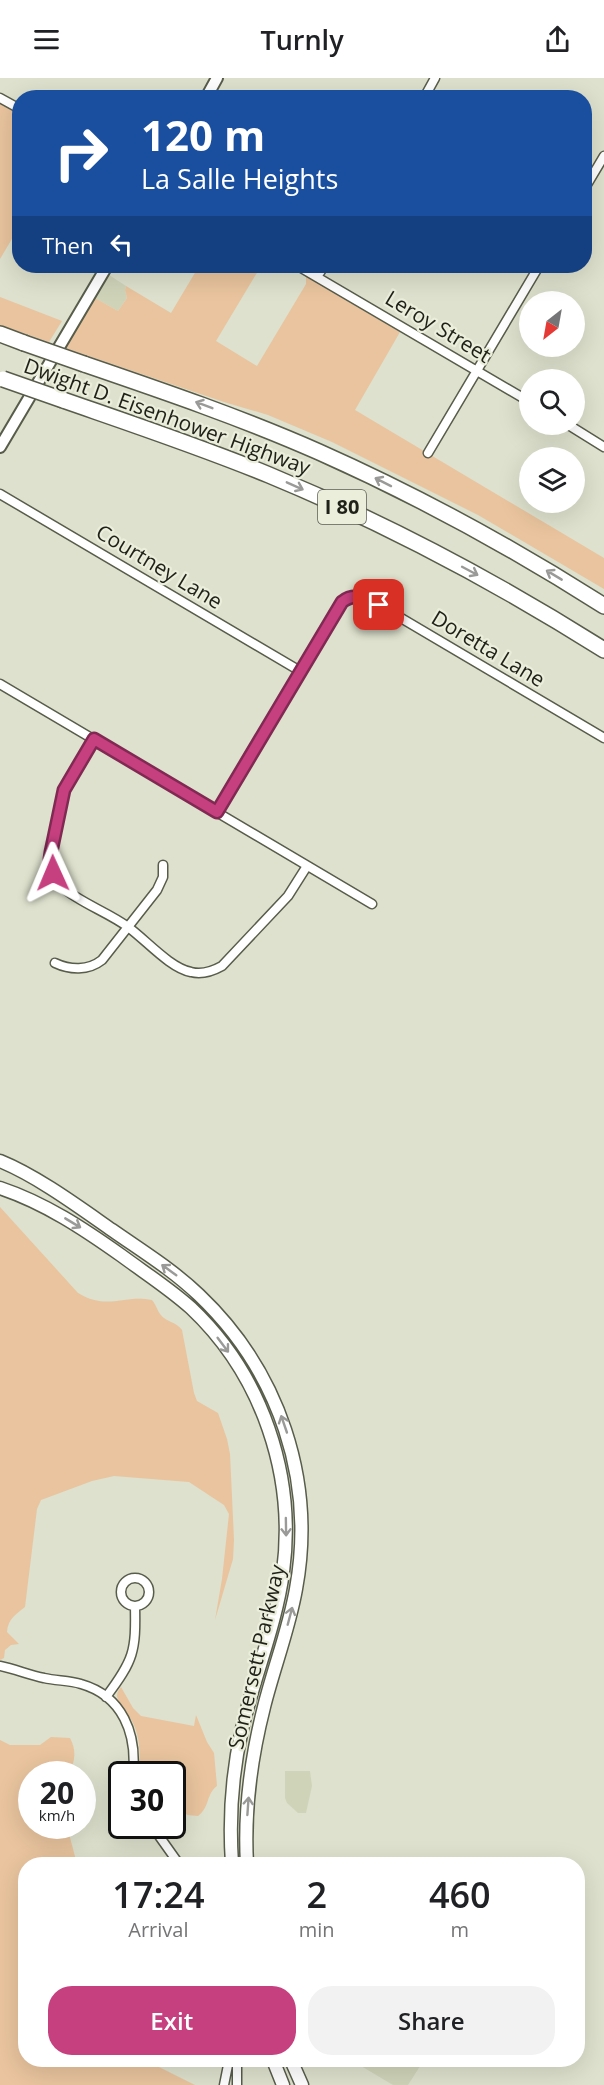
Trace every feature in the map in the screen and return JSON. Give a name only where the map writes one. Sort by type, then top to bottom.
[{"type":"highway","name":"Dwight D. Eisenhower Highway","points":[[0,334],[237,418],[357,469],[517,553],[604,606]]},
{"type":"highway","name":"Dwight D. Eisenhower Highway","points":[[2,378],[208,451],[357,514],[484,579],[604,650]]},
{"type":"main road","name":"Somersett Parkway","points":[[0,1161],[30,1176],[98,1220],[198,1293],[228,1326],[252,1358],[285,1428],[295,1463],[300,1496],[301,1550],[294,1601],[254,1749],[248,1813],[247,1857]]},
{"type":"main road","name":"Somersett Parkway","points":[[0,1188],[29,1199],[72,1222],[156,1281],[191,1309],[207,1325],[235,1361],[254,1395],[270,1434],[283,1488],[286,1523],[285,1557],[276,1605],[242,1731],[233,1799],[232,1857]]},
{"type":"main road","points":[[276,2067],[283,2085]]},
{"type":"main road","points":[[294,2067],[302,2085]]},
{"type":"street","points":[[592,176],[604,156]]},
{"type":"street","points":[[0,447],[103,273]]},
{"type":"street","name":"Leroy Street","points":[[310,273],[519,396]]},
{"type":"street","points":[[317,277],[320,273]]},
{"type":"street","points":[[428,453],[535,273]]},
{"type":"street","points":[[585,435],[604,447]]},
{"type":"street","name":"Courtney Lane","points":[[0,494],[300,671]]},
{"type":"street","name":"Doretta Lane","points":[[300,671],[338,608],[346,598],[359,596],[379,605],[604,738]]},
{"type":"street","points":[[217,812],[300,671]]},
{"type":"street","points":[[0,684],[372,904]]},
{"type":"street","points":[[94,739],[64,790],[51,852],[51,866],[56,879],[61,885],[128,927],[183,970],[198,973],[215,970],[229,959],[278,909],[307,866]]},
{"type":"street","points":[[55,963],[78,969],[98,963],[161,883],[164,877],[163,865]]},
{"type":"street","points":[[106,1697],[121,1677],[131,1657],[135,1637],[135,1606]]},
{"type":"street","points":[[0,1666],[45,1678],[83,1684],[106,1697],[120,1711],[130,1731],[134,1761]]},
{"type":"street","points":[[161,1839],[174,1857]]},
{"type":"street","points":[[224,2085],[228,2067]]},
{"type":"street","points":[[237,2067],[237,2085]]},
{"type":"shaded area","points":[[0,103],[12,110],[12,239],[0,259]]},
{"type":"shaded area","points":[[195,273],[257,273],[216,341],[257,366],[306,284],[306,276],[400,332],[355,410],[519,507],[519,513],[528,513],[604,558],[604,589],[478,515],[332,442],[268,415],[65,348],[95,298],[118,311],[127,298],[126,286],[171,313]]},
{"type":"shaded area","points":[[109,275],[126,286],[127,298],[118,311],[95,298]]},
{"type":"shaded area","points":[[0,297],[62,321],[49,342],[0,325]]},
{"type":"shaded area","points":[[0,1207],[78,1293],[107,1302],[132,1299],[152,1300],[162,1316],[182,1330],[197,1401],[218,1413],[230,1454],[233,1559],[215,1620],[229,1514],[224,1505],[189,1482],[114,1476],[92,1481],[41,1500],[37,1509],[25,1607],[13,1618],[7,1632],[19,1644],[11,1645],[5,1650],[4,1658],[0,1660]]},
{"type":"shaded area","points":[[121,1687],[133,1708],[141,1716],[194,1726],[196,1715],[214,1753],[217,1786],[198,1816],[186,1814],[186,1761],[140,1761],[135,1727],[121,1706],[117,1693]]},
{"type":"shaded area","points":[[51,1737],[70,1738],[74,1748],[74,1761],[18,1761],[18,1839],[70,1839],[75,1857],[18,1857],[18,2067],[159,2067],[195,2085],[0,2085],[0,1740],[10,1745],[40,1745]]},
{"type":"shaded area","points":[[285,1771],[310,1771],[312,1786],[306,1813],[298,1813],[287,1803]]},
{"type":"shaded area","points":[[363,2067],[420,2067],[408,2085],[393,2085]]},
{"type":"route","points":[[53,873],[50,859],[64,790],[94,739],[217,812],[342,602],[346,598],[359,596],[379,605]]}]
